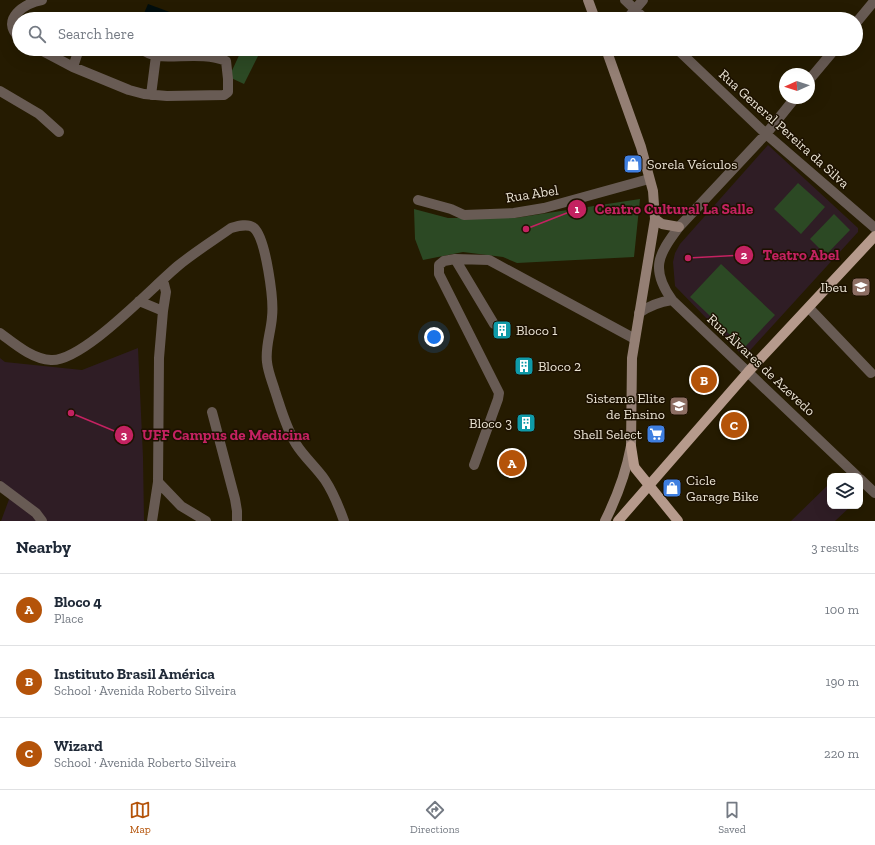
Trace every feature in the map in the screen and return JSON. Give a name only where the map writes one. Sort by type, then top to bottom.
[{"type":"main road","points":[[588,0],[592,12]]},
{"type":"main road","points":[[608,56],[641,147],[654,196],[654,219],[632,358],[631,446],[634,465],[678,521]]},
{"type":"main road","points":[[654,219],[662,224],[679,227]]},
{"type":"main road","points":[[618,521],[748,372],[875,236]]},
{"type":"main road","points":[[605,521],[620,488],[631,446]]},
{"type":"street","points":[[15,12],[23,6],[42,0]]},
{"type":"street","points":[[625,0],[635,10],[644,0]]},
{"type":"street","points":[[863,14],[874,0]]},
{"type":"street","points":[[12,16],[10,19],[10,28],[12,33]]},
{"type":"street","points":[[52,56],[73,67],[129,90],[151,95],[167,96],[224,95],[228,92],[226,61],[216,58],[156,56],[151,95]]},
{"type":"street","points":[[73,67],[77,56]]},
{"type":"street","name":"Rua General Pereira da Silva","points":[[684,56],[766,134],[875,228]]},
{"type":"street","points":[[815,73],[829,56]]},
{"type":"street","points":[[0,91],[39,114],[59,132]]},
{"type":"street","name":"Rua Álvares de Azevedo","points":[[790,104],[766,134],[679,227],[664,248],[658,269],[660,280],[672,300],[854,473]]},
{"type":"street","name":"Rua Abel","points":[[418,200],[451,209],[464,215],[514,212],[544,208],[650,179]]},
{"type":"street","points":[[0,333],[23,349],[42,358],[50,360],[61,359],[72,355],[87,346],[179,265],[231,228],[248,225],[254,228],[261,240],[272,296],[272,316],[267,352],[270,374],[289,432],[306,458],[324,479],[332,492],[344,521]]},
{"type":"street","points":[[455,259],[494,324]]},
{"type":"street","points":[[474,465],[499,393],[439,274],[439,265],[444,261],[455,259],[489,260],[635,339]]},
{"type":"street","points":[[152,521],[158,482],[159,358],[166,292],[162,280]]},
{"type":"street","points":[[639,313],[656,303],[672,300]]},
{"type":"street","points":[[139,301],[163,311]]},
{"type":"street","points":[[809,308],[871,373]]},
{"type":"street","points":[[212,412],[235,499],[237,521]]},
{"type":"street","points":[[158,482],[181,506],[206,521]]},
{"type":"street","points":[[863,482],[875,493]]},
{"type":"street","points":[[0,486],[36,513],[42,521]]},
{"type":"shaded area","points":[[148,4],[170,12],[145,12]]},
{"type":"shaded area","points":[[768,145],[858,228],[858,232],[744,357],[675,286],[673,262],[675,253],[680,244]]},
{"type":"shaded area","points":[[138,348],[143,457],[144,521],[1,521],[11,494],[0,480],[0,358],[5,362],[82,370]]},
{"type":"shaded area","points":[[827,486],[827,509],[848,509],[835,521],[791,521]]},
{"type":"green space","points":[[239,56],[258,56],[244,84],[229,77]]},
{"type":"green space","points":[[798,183],[825,207],[801,234],[774,209]]},
{"type":"green space","points":[[640,199],[634,257],[517,263],[503,257],[463,252],[423,260],[415,239],[414,209],[448,218],[515,218]]},
{"type":"green space","points":[[834,214],[850,230],[826,255],[810,239]]},
{"type":"green space","points":[[721,264],[775,315],[744,348],[690,297]]},
{"type":"place","name":"Sorela Veículos","points":[[633,164]]},
{"type":"place","name":"Centro Cultural La Salle","points":[[526,229]]},
{"type":"place","name":"Teatro Abel","points":[[688,258]]},
{"type":"place","name":"Ibeu","points":[[861,287]]},
{"type":"place","name":"Bloco 1","points":[[502,330]]},
{"type":"place","name":"Bloco 2","points":[[524,366]]},
{"type":"place","name":"Instituto Brasil América","points":[[704,380]]},
{"type":"place","name":"Sistema Elite de Ensino","points":[[679,406]]},
{"type":"place","name":"UFF Campus de Medicina","points":[[71,413]]},
{"type":"place","name":"Bloco 3","points":[[526,423]]},
{"type":"place","name":"Wizard","points":[[734,425]]},
{"type":"place","name":"Shell Select","points":[[656,434]]},
{"type":"place","name":"Bloco 4","points":[[512,463]]},
{"type":"place","name":"Cicle Garage Bike","points":[[672,488]]}]
